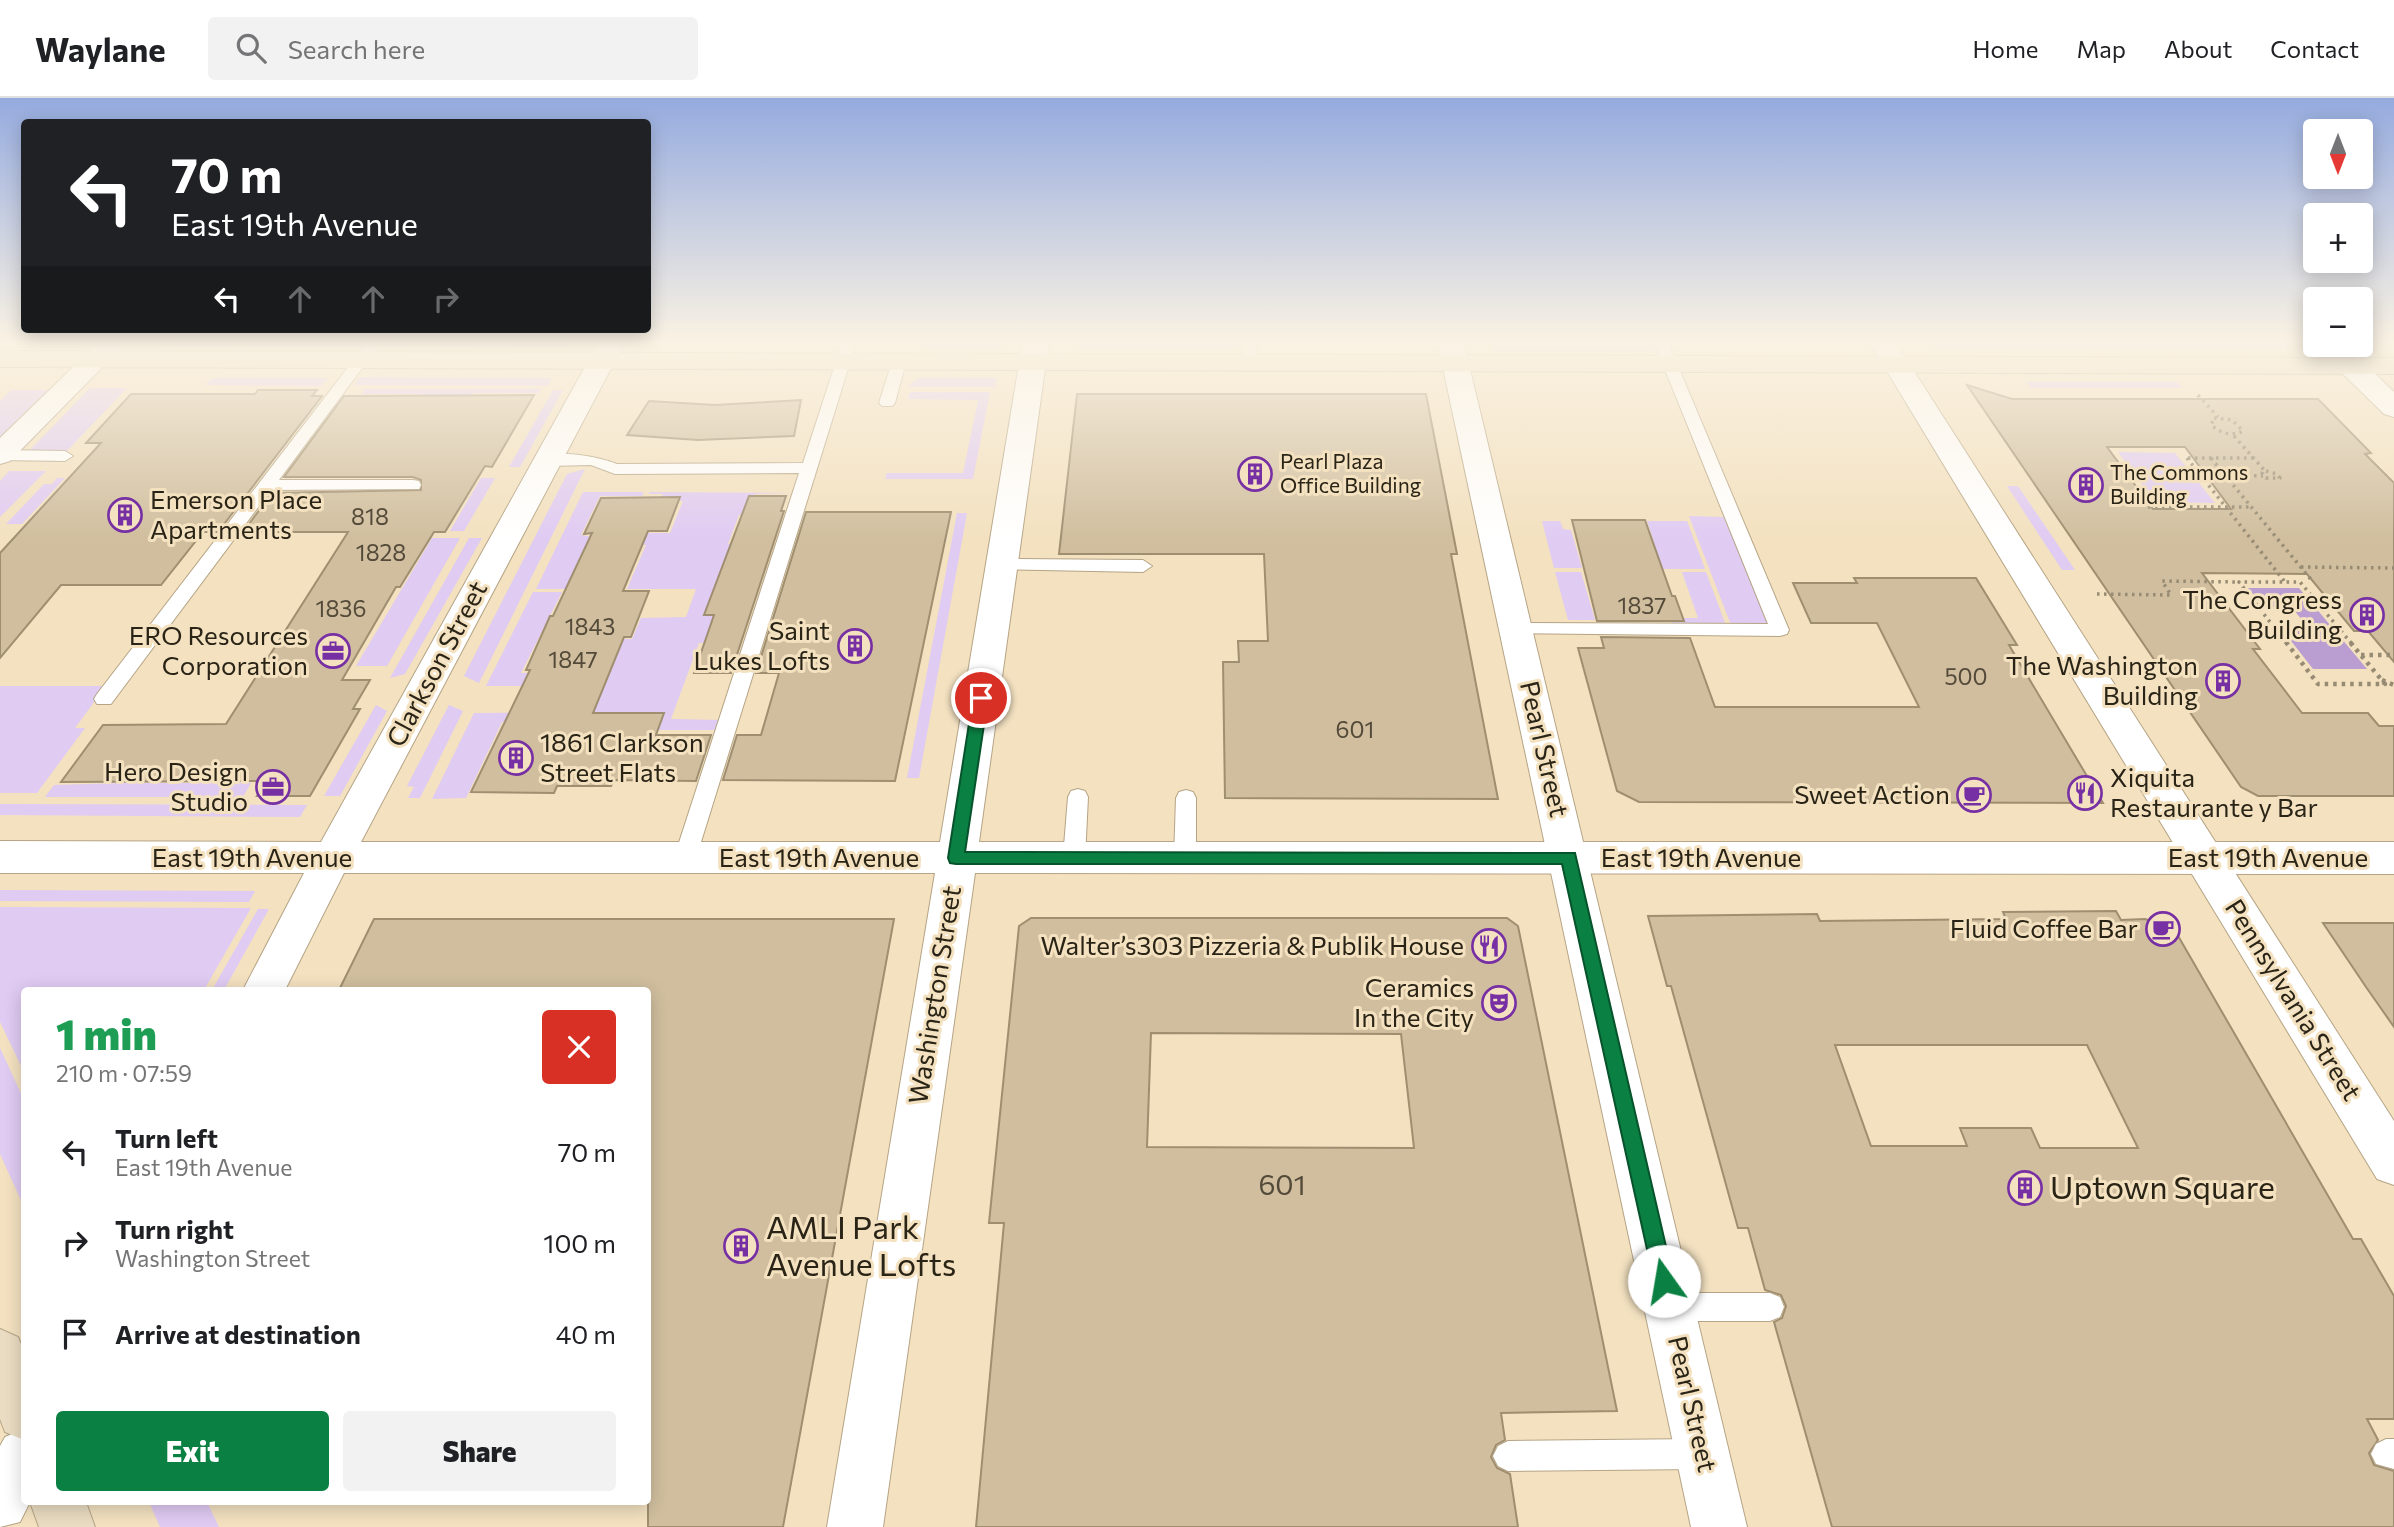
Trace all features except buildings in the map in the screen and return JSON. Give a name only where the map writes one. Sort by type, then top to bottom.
[{"type":"main road","points":[[0,1355],[21,1406]]},
{"type":"main road","points":[[59,1505],[67,1527]]},
{"type":"street","points":[[0,456],[49,407]]},
{"type":"street","name":"Clarkson Street","points":[[266,987],[332,858],[576,407]]},
{"type":"street","name":"Washington Street","points":[[855,1527],[1025,407]]},
{"type":"street","name":"Pearl Street","points":[[1465,407],[1719,1527]]},
{"type":"street","name":"Pennsylvania Street","points":[[1923,407],[2394,1163]]},
{"type":"street","name":"East 19th Avenue","points":[[0,857],[2394,858]]},
{"type":"street","points":[[0,1502],[21,1462]]},
{"type":"lane","points":[[104,699],[325,407]]},
{"type":"lane","points":[[685,858],[829,407]]},
{"type":"lane","points":[[1516,629],[1780,630],[1688,407]]},
{"type":"lane","points":[[0,456],[65,456]]},
{"type":"lane","points":[[547,461],[593,460],[615,469],[809,468]]},
{"type":"lane","points":[[266,485],[413,485]]},
{"type":"lane","points":[[1001,565],[1143,566]]},
{"type":"lane","points":[[1074,858],[1078,797]]},
{"type":"lane","points":[[1185,858],[1186,798]]},
{"type":"lane","points":[[1670,1307],[1770,1307]]},
{"type":"lane","points":[[1508,1456],[1703,1454]]},
{"type":"path","points":[[2208,407],[2218,418]]},
{"type":"path","points":[[2225,475],[2264,473],[2234,435],[2214,428],[2210,422],[2218,418],[2229,419],[2242,426],[2241,433],[2234,435]]},
{"type":"path","points":[[2254,458],[2187,458],[2285,582]]},
{"type":"path","points":[[2097,594],[2171,594],[2162,582],[2313,582],[2211,458]]},
{"type":"path","points":[[2148,507],[2252,507]]},
{"type":"path","points":[[2301,567],[2394,568]]},
{"type":"path","points":[[2239,582],[2318,684],[2385,684],[2300,582]]},
{"type":"path","points":[[2361,655],[2394,655]]},
{"type":"path","points":[[2381,679],[2394,685]]},
{"type":"shaded area","points":[[0,407],[31,407],[0,437]]},
{"type":"shaded area","points":[[72,407],[109,407],[67,451],[29,451]]},
{"type":"shaded area","points":[[412,407],[464,407],[427,467],[372,467]]},
{"type":"shaded area","points":[[543,407],[554,407],[520,467],[509,467]]},
{"type":"shaded area","points":[[977,407],[987,407],[973,479],[885,479],[887,473],[963,473]]},
{"type":"shaded area","points":[[2118,452],[2175,453],[2215,503],[2155,502]]},
{"type":"shaded area","points":[[585,469],[479,683],[464,676],[567,474]]},
{"type":"shaded area","points":[[9,471],[46,471],[0,517],[0,481]]},
{"type":"shaded area","points":[[57,478],[65,478],[22,524],[6,524],[44,484],[52,484]]},
{"type":"shaded area","points":[[481,478],[495,478],[464,531],[450,531]]},
{"type":"shaded area","points":[[2007,486],[2018,486],[2075,570],[2062,570]]},
{"type":"shaded area","points":[[583,492],[644,492],[642,496],[600,496],[581,535],[635,544],[586,544],[571,576],[623,589],[536,589]]},
{"type":"shaded area","points":[[649,492],[793,493],[755,494],[747,515],[739,515],[728,544],[734,544],[728,578],[704,643],[699,643],[671,719],[721,720],[718,730],[657,730],[663,713],[617,712],[612,724],[534,686],[486,686],[533,592],[562,592],[521,673],[610,671],[620,649],[611,639],[632,639],[641,618],[686,617],[696,589],[627,589],[646,545],[639,544],[643,533],[670,533],[683,501],[660,501],[663,494]]},
{"type":"shaded area","points":[[957,513],[967,513],[919,778],[907,778]]},
{"type":"shaded area","points":[[1689,516],[1725,517],[1770,626],[1731,625]]},
{"type":"shaded area","points":[[1542,521],[1560,521],[1563,529],[1571,530],[1582,568],[1554,568]]},
{"type":"shaded area","points":[[1647,521],[1687,521],[1705,569],[1641,569],[1633,542],[1654,542]]},
{"type":"shaded area","points":[[432,538],[460,538],[387,666],[356,666]]},
{"type":"shaded area","points":[[469,538],[482,538],[405,674],[390,678]]},
{"type":"shaded area","points":[[1555,572],[1581,572],[1595,620],[1568,620]]},
{"type":"shaded area","points":[[1682,572],[1706,572],[1725,623],[1672,623],[1670,618],[1698,618]]},
{"type":"shaded area","points":[[2248,588],[2299,588],[2367,669],[2313,669],[2281,628],[2308,627],[2292,608],[2264,607]]},
{"type":"shaded area","points":[[0,686],[106,686],[75,728],[85,728],[37,793],[0,793]]},
{"type":"shaded area","points":[[376,705],[387,711],[340,796],[324,796]]},
{"type":"shaded area","points":[[449,705],[463,711],[420,798],[408,798],[414,787],[407,786]]},
{"type":"shaded area","points":[[571,712],[567,722],[502,722],[466,798],[432,799],[474,713]]},
{"type":"shaded area","points":[[251,783],[243,797],[45,797],[54,785]]},
{"type":"shaded area","points":[[0,804],[307,805],[300,817],[0,815]]},
{"type":"shaded area","points":[[0,890],[255,891],[249,902],[0,901]]},
{"type":"shaded area","points":[[0,907],[251,908],[206,987],[21,987],[21,1066],[0,1022]]},
{"type":"shaded area","points":[[258,909],[269,909],[226,987],[214,987]]},
{"type":"shaded area","points":[[0,1048],[21,1094],[21,1200],[0,1154]]},
{"type":"shaded area","points":[[150,1505],[208,1505],[219,1527],[160,1527]]},
{"type":"place","name":"Pearl Plaza Office Building","points":[[1255,474]]},
{"type":"place","name":"The Commons Building","points":[[2086,485]]},
{"type":"place","name":"Emerson Place Apartments","points":[[125,515]]},
{"type":"place","name":"The Congress Building","points":[[2367,615]]},
{"type":"place","name":"Saint Lukes Lofts","points":[[855,646]]},
{"type":"place","name":"ERO Resources Corporation","points":[[333,651]]},
{"type":"place","name":"The Washington Building","points":[[2223,681]]},
{"type":"place","name":"1861 Clarkson Street Flats","points":[[516,758]]},
{"type":"place","name":"Hero Design Studio","points":[[273,787]]},
{"type":"place","name":"Xiquita Restaurante y Bar","points":[[2085,793]]},
{"type":"place","name":"Sweet Action","points":[[1974,795]]},
{"type":"place","name":"Fluid Coffee Bar","points":[[2163,929]]},
{"type":"place","name":"Walter’s303 Pizzeria & Publik House","points":[[1489,946]]},
{"type":"place","name":"Ceramics In the City","points":[[1499,1003]]},
{"type":"place","name":"Uptown Square","points":[[2025,1188]]},
{"type":"place","name":"AMLI Park Avenue Lofts","points":[[741,1246]]},
{"type":"route","points":[[981,698],[956,858],[1569,858],[1664,1281]]}]
